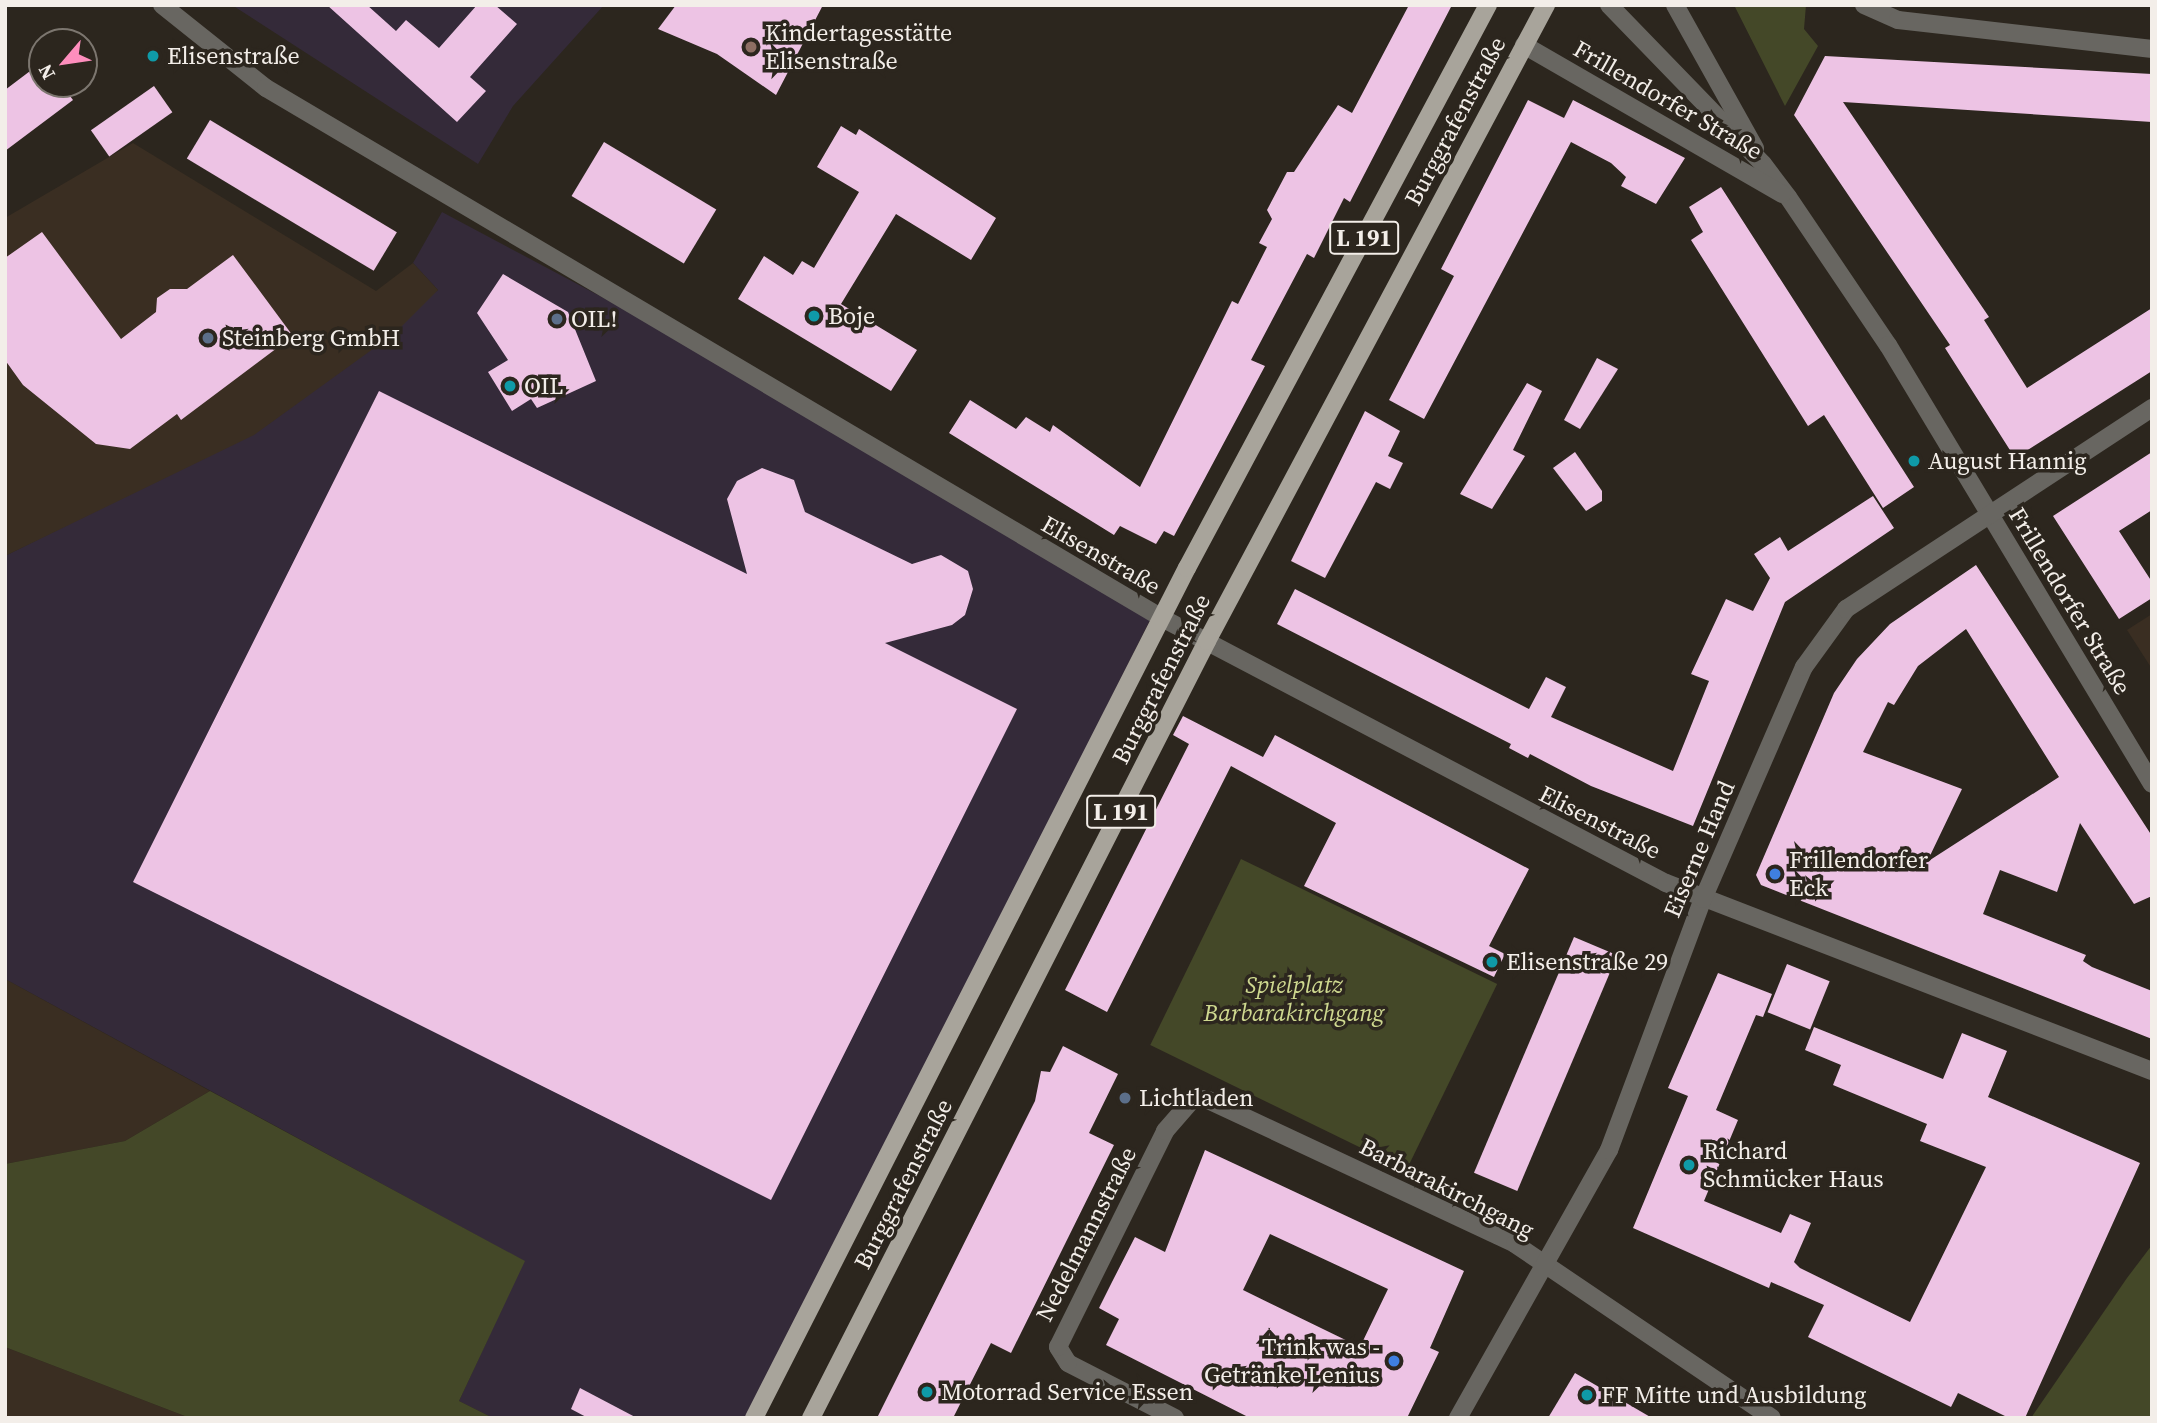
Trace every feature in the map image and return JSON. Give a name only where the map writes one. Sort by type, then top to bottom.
[{"type":"main road","name":"Burggrafenstraße","points":[[754,1418],[1162,618],[1488,5]]},
{"type":"main road","name":"Burggrafenstraße","points":[[811,1418],[1207,641],[1546,5]]},
{"type":"street","name":"Elisenstraße","points":[[162,5],[266,89],[1162,618],[1601,853],[1703,899],[2152,1071]]},
{"type":"street","name":"Frillendorfer Straße","points":[[1608,5],[1763,163]]},
{"type":"street","name":"Frillendorfer Straße","points":[[1675,5],[1763,163],[1888,345],[2152,784]]},
{"type":"street","points":[[1864,5],[1898,20],[2152,49]]},
{"type":"street","name":"Frillendorfer Straße","points":[[1524,45],[1788,197]]},
{"type":"street","name":"Eiserne Hand","points":[[1458,1418],[1545,1268],[1609,1150],[1703,899],[1804,667],[1846,610],[1991,517],[2152,408]]},
{"type":"street","name":"Barbarakirchgang","points":[[1192,1100],[1222,1105],[1515,1244],[1545,1268],[1772,1418]]},
{"type":"street","name":"Nedelmannstraße","points":[[1174,1418],[1068,1363],[1058,1347],[1165,1131],[1192,1100]]},
{"type":"shaded area","points":[[232,5],[604,5],[513,106],[478,164]]},
{"type":"shaded area","points":[[133,143],[376,291],[413,263],[438,290],[395,333],[254,435],[5,556],[5,218]]},
{"type":"shaded area","points":[[442,212],[673,335],[1150,620],[751,1418],[493,1418],[459,1401],[524,1261],[5,979],[5,556],[270,423],[438,290],[413,263]]},
{"type":"shaded area","points":[[2152,614],[2152,669],[2127,630]]},
{"type":"shaded area","points":[[5,979],[210,1091],[125,1141],[5,1164]]},
{"type":"shaded area","points":[[5,1347],[190,1418],[5,1418]]},
{"type":"green space","points":[[1734,5],[1806,5],[1804,29],[1818,46],[1785,106]]},
{"type":"green space","name":"Spielplatz Barbarakirchgang","points":[[1241,859],[1497,984],[1406,1170],[1150,1045]]},
{"type":"green space","points":[[210,1091],[525,1261],[459,1401],[493,1418],[190,1418],[5,1347],[5,1164],[125,1141]]},
{"type":"green space","points":[[2152,1245],[2152,1418],[2031,1418],[2127,1278]]},
{"type":"building","points":[[327,5],[367,5],[396,31],[406,20],[439,48],[477,5],[495,5],[517,24],[470,77],[486,91],[457,122]]},
{"type":"building","name":"Kindertagesstätte Elisenstraße","points":[[676,5],[823,5],[776,95],[717,54],[658,29]]},
{"type":"building","points":[[1409,5],[1452,5],[1350,202],[1344,198],[1314,258],[1307,254],[1251,360],[1265,366],[1174,536],[1164,531],[1156,544],[1120,526],[1114,535],[949,433],[970,400],[1016,429],[1026,417],[1050,432],[1053,425],[1140,487],[1232,301],[1238,304],[1267,247],[1259,243],[1272,219],[1267,210],[1287,172],[1294,172],[1338,105],[1352,113]]},
{"type":"building","points":[[1825,56],[2152,74],[2152,122],[1843,102],[1989,317],[1984,320],[2027,388],[2152,308],[2152,371],[2015,458],[1945,348],[1950,345],[1794,115]]},
{"type":"building","points":[[28,73],[28,98],[73,100],[5,151],[5,90]]},
{"type":"building","points":[[154,86],[172,112],[109,156],[91,130]]},
{"type":"building","points":[[1528,100],[1564,118],[1573,100],[1685,158],[1656,204],[1621,186],[1626,177],[1611,163],[1571,142],[1424,419],[1389,400],[1454,276],[1441,269]]},
{"type":"building","points":[[210,120],[397,232],[374,271],[187,159]]},
{"type":"building","points":[[841,126],[856,135],[859,129],[996,218],[971,260],[896,214],[841,304],[917,350],[891,391],[738,299],[764,256],[793,275],[802,261],[814,268],[859,192],[817,167]]},
{"type":"building","points":[[604,142],[716,209],[684,263],[572,196]]},
{"type":"building","points":[[1721,187],[1914,487],[1883,508],[1824,415],[1808,426],[1691,240],[1703,232],[1689,207]]},
{"type":"building","points":[[42,232],[121,339],[156,312],[157,298],[170,289],[187,289],[233,255],[293,336],[181,420],[177,414],[130,449],[96,444],[23,385],[5,360],[5,258]]},
{"type":"building","points":[[503,274],[568,312],[596,381],[537,408],[531,399],[512,411],[488,372],[508,360],[477,313]]},
{"type":"building","points":[[1597,358],[1618,369],[1580,429],[1564,420]]},
{"type":"building","points":[[1527,383],[1542,391],[1513,450],[1525,456],[1492,509],[1460,494]]},
{"type":"building","points":[[379,391],[747,574],[727,499],[737,481],[762,468],[794,480],[805,512],[912,564],[941,555],[968,571],[973,589],[965,615],[952,625],[885,643],[1017,709],[771,1200],[133,882]]},
{"type":"building","points":[[1365,411],[1400,431],[1388,456],[1403,463],[1390,489],[1376,482],[1325,578],[1291,561]]},
{"type":"building","points":[[1575,452],[1602,491],[1602,501],[1586,511],[1553,468]]},
{"type":"building","points":[[2152,452],[2152,510],[2119,531],[2152,582],[2152,598],[2119,619],[2053,516]]},
{"type":"building","points":[[1873,496],[1894,528],[1785,602],[1693,826],[1591,786],[1530,754],[1528,758],[1509,748],[1511,744],[1277,624],[1295,589],[1529,709],[1546,677],[1566,687],[1551,717],[1673,771],[1709,681],[1691,674],[1726,599],[1753,611],[1770,578],[1754,554],[1780,537],[1788,551]]},
{"type":"building","points":[[1976,565],[2152,836],[2152,896],[2134,904],[2080,823],[2057,892],[2000,870],[1983,914],[2086,955],[2083,961],[2092,967],[2152,991],[2152,1039],[1761,885],[1756,875],[1834,693],[1857,659],[1890,624]],"holes":[[[1966,629],[2059,777],[1927,862],[1962,789],[1863,752],[1888,702],[1894,705],[1918,666]]]},
{"type":"building","points":[[1183,716],[1263,757],[1275,735],[1529,869],[1489,946],[1505,954],[1494,977],[1304,886],[1336,823],[1231,766],[1107,1012],[1065,990],[1189,744],[1173,735]]},
{"type":"building","points":[[1574,937],[1617,955],[1517,1191],[1474,1173]]},
{"type":"building","points":[[1787,964],[1830,981],[1810,1029],[1768,1012]]},
{"type":"building","points":[[1718,973],[1772,994],[1763,1017],[1756,1015],[1716,1110],[1738,1120],[1704,1201],[1781,1233],[1790,1214],[1811,1223],[1794,1262],[1800,1268],[1910,1322],[1986,1167],[1920,1141],[1927,1124],[1833,1085],[1841,1065],[1805,1050],[1814,1027],[1943,1079],[1962,1033],[2007,1051],[1988,1097],[2140,1163],[2025,1418],[2009,1418],[1958,1393],[1951,1407],[1808,1337],[1824,1305],[1771,1282],[1769,1288],[1633,1228],[1688,1096],[1668,1088]]},
{"type":"building","points":[[1063,1046],[1118,1074],[1089,1133],[1114,1145],[1011,1353],[991,1343],[953,1418],[877,1418],[1035,1101],[1041,1071],[1050,1072]]},
{"type":"building","points":[[1205,1150],[1464,1271],[1430,1348],[1439,1352],[1407,1418],[1250,1418],[1106,1345],[1119,1319],[1099,1308],[1135,1237],[1165,1252]],"holes":[[[1270,1234],[1388,1289],[1360,1347],[1243,1290]]]},
{"type":"building","name":"FF Mitte und Ausbildung","points":[[1575,1373],[1652,1418],[1548,1418]]},
{"type":"building","points":[[580,1388],[637,1418],[588,1418],[571,1409]]},
{"type":"place","name":"Kindertagesstätte Elisenstraße","points":[[751,47]]},
{"type":"place","name":"Elisenstraße","points":[[153,56]]},
{"type":"place","name":"Boje","points":[[814,316]]},
{"type":"place","name":"OIL!","points":[[557,319]]},
{"type":"place","name":"Steinberg GmbH","points":[[208,338]]},
{"type":"place","name":"OIL","points":[[510,386]]},
{"type":"place","name":"August Hannig","points":[[1914,461]]},
{"type":"place","name":"Frillendorfer Eck","points":[[1775,874]]},
{"type":"place","name":"Elisenstraße 29","points":[[1492,962]]},
{"type":"place","name":"Lichtladen","points":[[1125,1098]]},
{"type":"place","name":"Richard Schmücker Haus","points":[[1689,1165]]},
{"type":"place","name":"Trink was - Getränke Lenius","points":[[1394,1361]]},
{"type":"place","name":"Motorrad Service Essen","points":[[927,1392]]},
{"type":"place","name":"FF Mitte und Ausbildung","points":[[1587,1395]]}]
